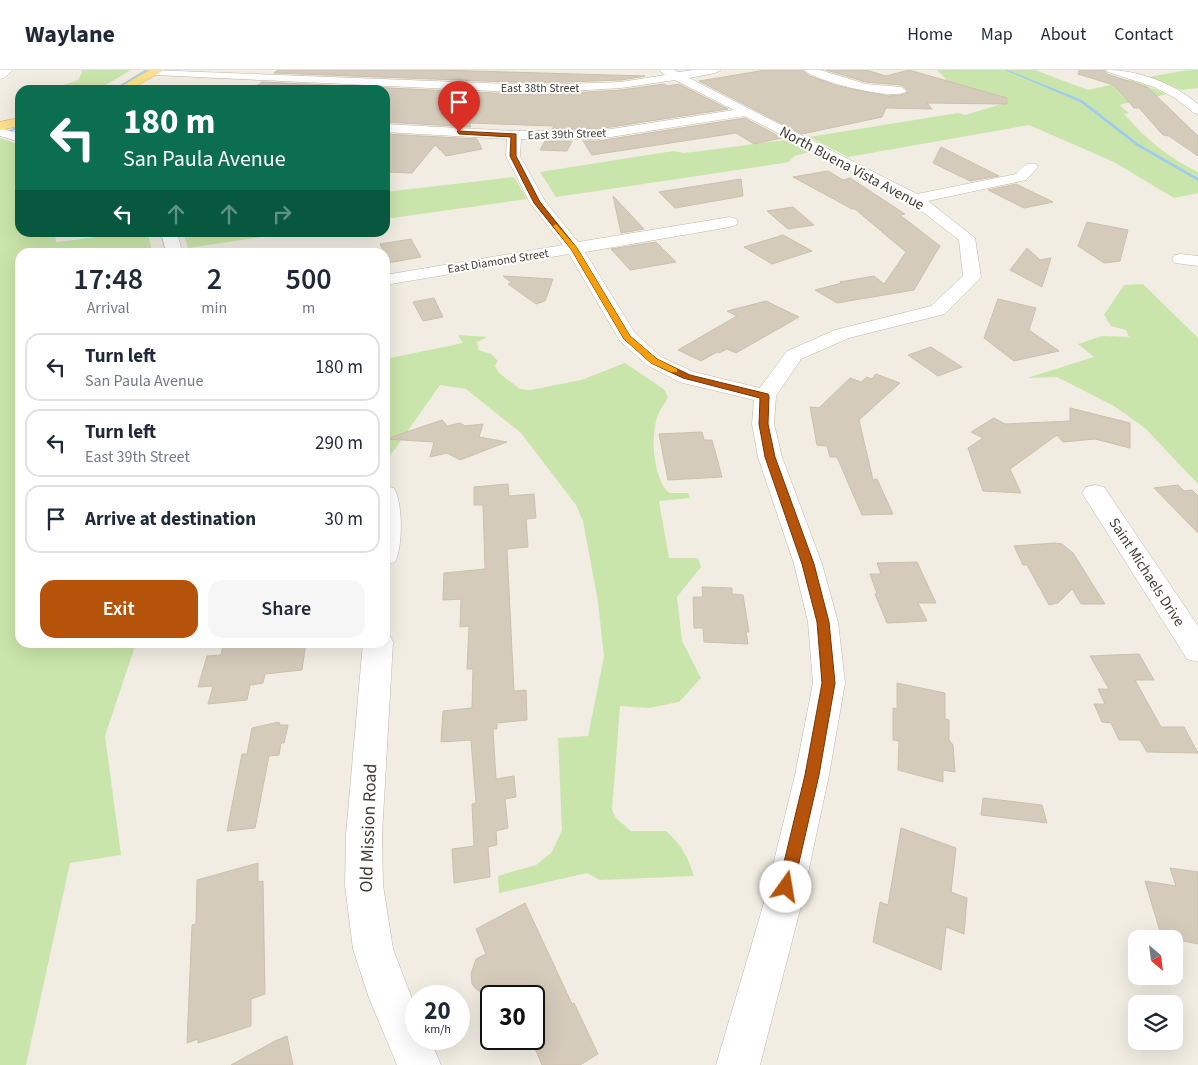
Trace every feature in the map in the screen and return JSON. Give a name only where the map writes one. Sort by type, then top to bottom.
[{"type":"main road","points":[[130,85],[156,71]]},
{"type":"main road","points":[[0,126],[15,123]]},
{"type":"street","points":[[0,76],[6,70]]},
{"type":"street","points":[[288,85],[308,70]]},
{"type":"street","name":"East 38th Street","points":[[156,71],[296,79],[551,89],[621,85],[671,73],[715,70]]},
{"type":"street","points":[[810,70],[850,84],[882,91],[901,91]]},
{"type":"street","points":[[1112,70],[1163,86],[1188,100],[1198,110]]},
{"type":"street","name":"North Buena Vista Avenue","points":[[671,73],[915,199],[967,238],[972,278],[938,310],[842,334],[794,355],[765,396]]},
{"type":"street","name":"East 39th Street","points":[[390,128],[514,135],[598,135],[748,112]]},
{"type":"street","points":[[0,132],[15,136]]},
{"type":"street","points":[[514,135],[513,156],[538,203],[574,248],[627,337],[654,361],[686,377],[765,396],[763,424],[770,457],[811,574],[823,622],[829,683],[812,775],[782,906],[738,1065]]},
{"type":"street","points":[[915,199],[1021,177],[1031,168]]},
{"type":"street","name":"East Diamond Street","points":[[390,279],[730,222]]},
{"type":"street","name":"Saint Michaels Drive","points":[[1095,493],[1198,650]]},
{"type":"street","name":"Old Mission Road","points":[[378,648],[364,836],[364,886],[373,948],[390,998],[420,1065]]},
{"type":"green space","points":[[81,70],[131,70],[106,85],[64,85],[78,80],[82,73]]},
{"type":"green space","points":[[937,70],[1035,70],[1088,90],[1132,80],[1167,94],[1119,105],[1129,113],[1124,114],[1149,140],[1177,161],[1198,172],[1198,193],[1174,198],[1114,162],[1029,125],[848,157],[809,137],[958,113],[965,115],[1002,104],[943,81],[946,79]]},
{"type":"green space","points":[[1198,70],[1198,88],[1181,90],[1148,77]]},
{"type":"green space","points":[[0,138],[15,143],[15,237],[55,237],[56,242],[97,237],[149,237],[151,248],[15,248],[15,648],[134,648],[105,736],[121,855],[70,863],[26,1065],[0,1065]]},
{"type":"green space","points":[[785,140],[809,152],[794,156],[790,161],[784,163],[556,197],[540,172],[673,151],[684,153]]},
{"type":"green space","points":[[514,177],[527,199],[390,218],[390,191]]},
{"type":"green space","points":[[185,237],[261,237],[188,248]]},
{"type":"green space","points":[[1143,284],[1198,338],[1198,484],[1145,428],[1114,406],[1057,377],[1027,378],[1094,357],[1078,344],[1102,336],[1129,337],[1126,330],[1111,326],[1104,315],[1124,285]]},
{"type":"green space","points":[[458,335],[487,337],[477,342],[479,350],[491,354],[498,361],[495,366],[499,373],[520,389],[531,390],[581,380],[625,363],[665,390],[668,398],[658,415],[654,434],[656,467],[659,477],[669,493],[688,493],[690,498],[659,501],[669,558],[698,558],[701,567],[677,597],[682,641],[701,678],[679,702],[649,708],[620,706],[612,810],[616,818],[631,831],[666,831],[683,851],[694,876],[600,880],[587,873],[499,893],[498,876],[536,865],[552,852],[562,830],[558,738],[588,736],[604,657],[598,602],[583,521],[576,505],[521,433],[466,389],[440,385],[390,456],[390,358],[463,343]]},
{"type":"building","points":[[278,70],[438,70],[645,76],[621,80],[536,83],[274,73]]},
{"type":"building","points":[[766,70],[802,70],[810,76],[838,86],[888,96],[901,95],[909,91],[901,85],[866,82],[826,70],[866,70],[886,76],[909,70],[1007,98],[1007,104],[927,103],[932,109],[886,108],[882,117],[802,134],[699,81]]},
{"type":"building","points":[[1079,70],[1104,70],[1107,74],[1147,87],[1198,136],[1198,156],[1169,136],[1163,135],[1139,108],[1134,108],[1114,85],[1078,74]]},
{"type":"building","points":[[262,82],[325,85],[258,85]]},
{"type":"building","points":[[664,84],[668,86],[679,84],[728,109],[598,129],[552,129],[554,126],[469,123],[471,127],[390,122],[390,88],[536,95],[621,90]]},
{"type":"building","points":[[745,118],[782,138],[754,144],[736,133],[592,155],[583,141],[598,141]]},
{"type":"building","points":[[390,134],[477,139],[482,149],[446,156],[435,145],[412,173],[390,172]]},
{"type":"building","points":[[545,141],[572,141],[567,151],[540,150]]},
{"type":"building","points":[[941,147],[999,176],[970,181],[933,163]]},
{"type":"building","points":[[828,171],[843,180],[850,178],[905,214],[900,215],[940,246],[914,290],[837,303],[815,290],[842,283],[840,282],[874,276],[884,284],[906,252],[855,209],[793,177]]},
{"type":"building","points":[[741,179],[743,196],[675,208],[659,192]]},
{"type":"building","points":[[1016,184],[1053,202],[1024,208],[988,190]]},
{"type":"building","points":[[613,196],[644,229],[621,233]]},
{"type":"building","points":[[793,207],[814,225],[788,229],[767,211]]},
{"type":"building","points":[[1087,222],[1128,230],[1120,261],[1104,263],[1078,246]]},
{"type":"building","points":[[783,235],[812,251],[772,264],[744,247]]},
{"type":"building","points":[[411,239],[421,257],[390,263],[390,248],[382,248],[380,244]]},
{"type":"building","points":[[656,242],[676,262],[630,270],[611,249]]},
{"type":"building","points":[[1027,248],[1040,260],[1051,258],[1042,287],[1010,270]]},
{"type":"building","points":[[503,276],[553,279],[545,301],[536,304],[508,284],[512,283]]},
{"type":"building","points":[[434,298],[443,317],[423,321],[413,302]]},
{"type":"building","points":[[998,299],[1036,308],[1029,330],[1059,351],[1014,361],[984,338]]},
{"type":"building","points":[[766,301],[799,317],[736,353],[727,349],[701,361],[678,350],[737,316],[727,311]]},
{"type":"building","points":[[931,347],[962,367],[938,376],[908,355]]},
{"type":"building","points":[[876,374],[900,383],[859,420],[873,480],[877,479],[893,514],[862,515],[837,457],[830,457],[827,446],[817,445],[810,407],[819,408],[850,378],[861,382],[867,377],[871,379]]},
{"type":"building","points":[[1070,408],[1130,423],[1130,448],[1095,439],[1063,442],[1057,435],[1010,469],[1021,493],[983,491],[968,448],[983,438],[971,432],[994,418],[1005,424],[1070,421]]},
{"type":"building","points":[[442,420],[448,426],[460,423],[465,426],[483,424],[479,437],[507,442],[460,460],[447,453],[430,457],[434,442],[390,439],[390,438]]},
{"type":"building","points":[[702,432],[704,440],[712,440],[722,477],[668,480],[659,434]]},
{"type":"building","points":[[508,484],[509,496],[534,494],[536,518],[526,519],[528,547],[507,549],[514,691],[526,690],[527,720],[497,723],[497,729],[493,729],[496,779],[514,776],[516,797],[505,799],[508,828],[496,831],[497,845],[488,847],[490,877],[454,883],[452,849],[474,846],[472,804],[476,803],[471,740],[441,742],[443,711],[472,708],[473,669],[467,669],[469,626],[460,627],[461,599],[443,600],[444,573],[485,569],[483,505],[474,505],[474,487]]},
{"type":"building","points":[[1178,485],[1184,491],[1192,490],[1198,496],[1198,533],[1154,488]]},
{"type":"building","points":[[1062,544],[1073,553],[1105,604],[1081,604],[1072,589],[1058,603],[1049,605],[1027,565],[1023,565],[1014,546]]},
{"type":"building","points":[[917,562],[936,603],[918,603],[927,621],[887,623],[875,594],[877,594],[870,574],[881,574],[877,563]]},
{"type":"building","points":[[702,587],[732,588],[732,594],[743,595],[749,632],[746,632],[748,644],[704,642],[703,628],[694,628],[693,597],[703,597]]},
{"type":"building","points":[[222,648],[305,648],[302,670],[265,674],[263,683],[250,685],[247,700],[208,704],[213,686],[198,687],[207,656],[221,655]]},
{"type":"building","points":[[1139,654],[1154,680],[1135,680],[1161,727],[1184,727],[1198,753],[1147,752],[1140,740],[1119,740],[1111,723],[1102,722],[1094,704],[1105,704],[1098,689],[1109,689],[1090,656]]},
{"type":"building","points":[[897,683],[945,693],[945,719],[949,720],[949,740],[953,745],[955,772],[943,770],[943,782],[898,770],[899,741],[893,740],[893,708],[897,709]]},
{"type":"building","points":[[279,722],[280,725],[288,725],[284,743],[281,743],[279,755],[269,756],[255,828],[227,831],[242,754],[247,754],[252,728]]},
{"type":"building","points":[[983,798],[1042,805],[1047,823],[981,815]]},
{"type":"building","points":[[901,828],[956,848],[951,892],[967,898],[964,934],[946,927],[941,970],[873,942],[880,902],[888,905]]},
{"type":"building","points":[[258,863],[258,882],[263,881],[265,994],[251,999],[251,1026],[198,1043],[198,1039],[187,1043],[192,925],[196,924],[197,880]]},
{"type":"building","points":[[1170,868],[1198,872],[1198,944],[1183,941],[1183,930],[1160,930],[1145,881],[1176,886]]},
{"type":"building","points":[[525,903],[572,1004],[574,1003],[598,1054],[580,1065],[542,1065],[536,1050],[545,1050],[545,985],[480,985],[480,992],[476,989],[472,984],[471,974],[476,959],[486,954],[476,929]]},
{"type":"building","points":[[287,1036],[293,1065],[231,1065],[275,1041]]},
{"type":"waterway","points":[[122,85],[147,70]]},
{"type":"waterway","points":[[1006,70],[1081,101],[1138,145],[1198,180]]},
{"type":"waterway","points":[[0,136],[15,128]]},
{"type":"slow traffic","points":[[556,226],[574,248],[627,337],[654,361],[674,370]]},
{"type":"route","points":[[459,132],[514,135],[513,156],[538,203],[574,248],[627,337],[654,361],[686,377],[765,396],[763,424],[770,457],[808,564],[823,622],[829,683],[812,775],[786,887]]}]
